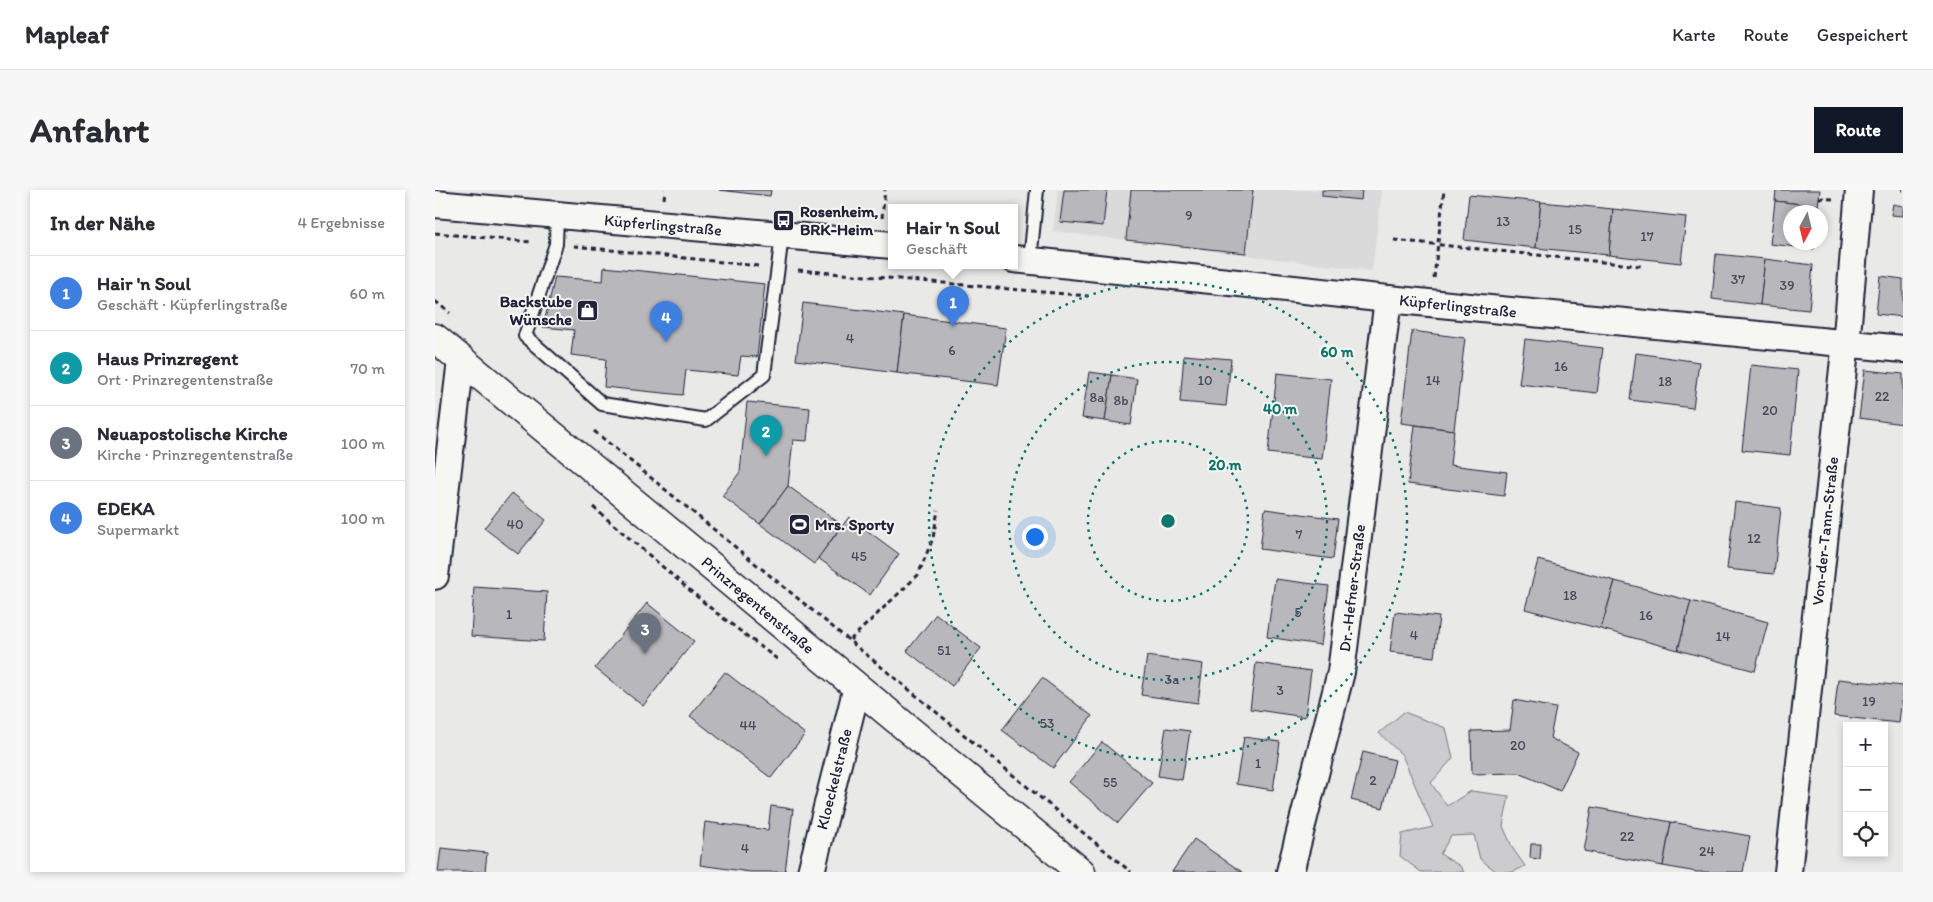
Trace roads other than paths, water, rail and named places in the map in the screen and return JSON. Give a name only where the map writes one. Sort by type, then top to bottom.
[{"type":"main road","name":"Prinzregentenstraße","points":[[435,338],[1081,872]]},
{"type":"street","name":"Von-der-Tann-Straße","points":[[1788,872],[1846,343],[1859,190]]},
{"type":"street","name":"Küpferlingstraße","points":[[435,204],[888,245]]},
{"type":"street","name":"Küpferlingstraße","points":[[1022,260],[1388,299],[1903,349]]},
{"type":"street","name":"Dr.-Hefner-Straße","points":[[1290,872],[1341,672],[1388,299]]},
{"type":"street","points":[[435,576],[461,360]]},
{"type":"street","name":"Kloeckelstraße","points":[[811,872],[857,687]]},
{"type":"lane","points":[[1022,260],[1037,190]]},
{"type":"lane","points":[[557,215],[556,244],[525,336],[602,404],[706,420],[764,375],[782,236]]},
{"type":"place","name":"Rosenheim, BRK-Heim","points":[[784,220]]},
{"type":"place","name":"Backstube Wünsche","points":[[588,310]]},
{"type":"place","name":"Hair 'n Soul","points":[[953,327]]},
{"type":"place","name":"EDEKA","points":[[666,342]]},
{"type":"place","name":"Haus Prinzregent","points":[[766,456]]},
{"type":"place","name":"Mrs. Sporty","points":[[799,524]]},
{"type":"place","name":"Neuapostolische Kirche","points":[[645,654]]}]
